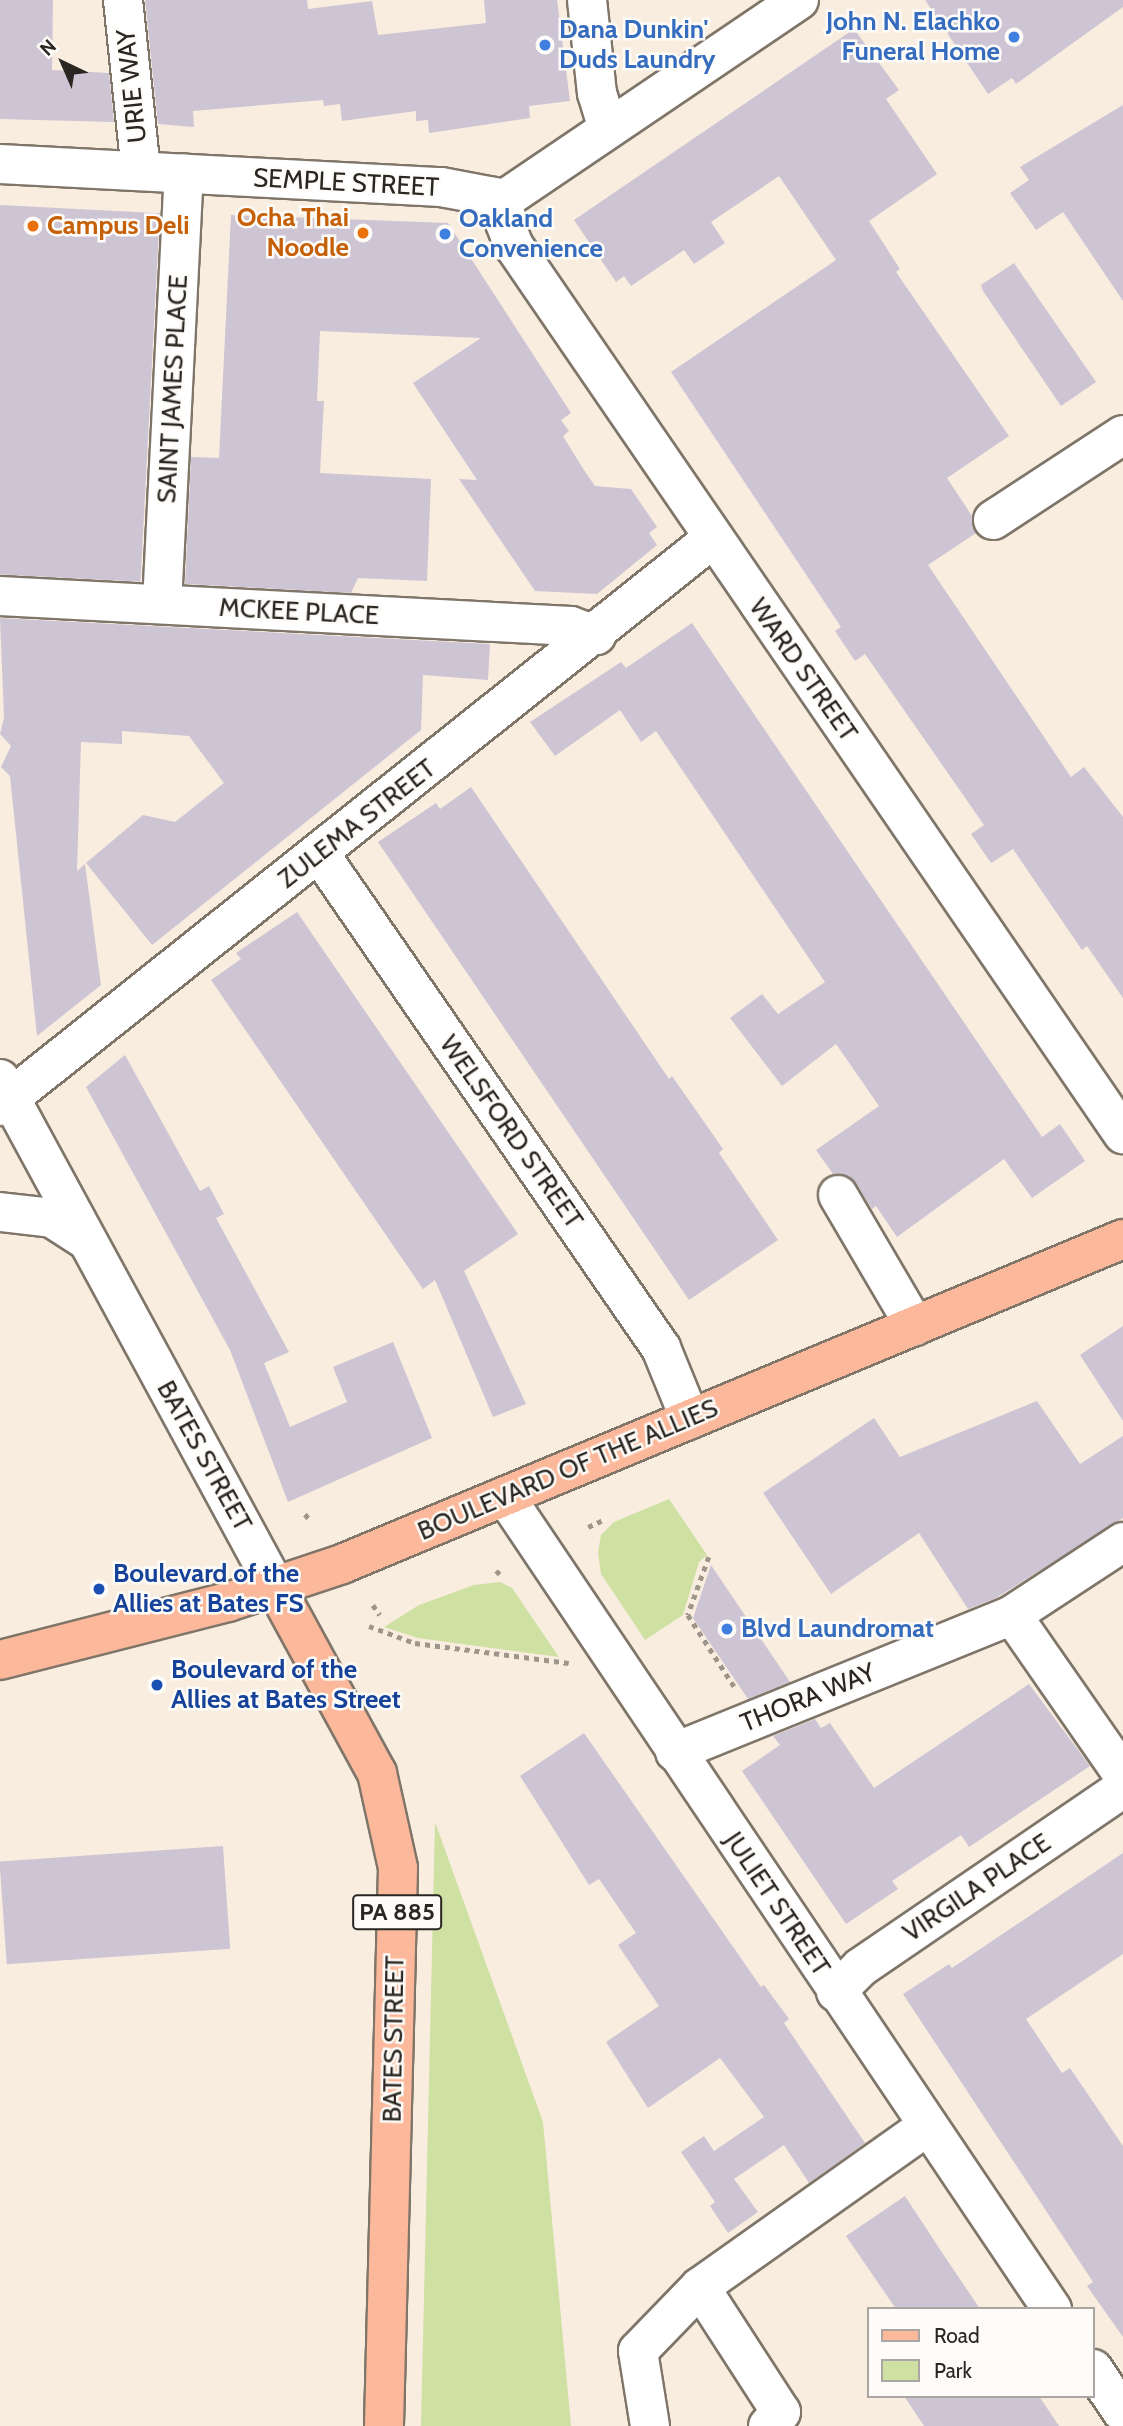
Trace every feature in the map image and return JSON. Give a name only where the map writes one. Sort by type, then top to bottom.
[{"type":"main road","name":"BOULEVARD OF THE ALLIES","points":[[0,1660],[276,1588],[505,1496],[1123,1239]]},
{"type":"main road","name":"BATES STREET","points":[[276,1588],[377,1773],[398,1868],[384,2426]]},
{"type":"street","name":"URIE WAY","points":[[123,0],[141,172]]},
{"type":"street","points":[[587,0],[597,93],[608,128]]},
{"type":"street","points":[[505,199],[799,0]]},
{"type":"street","name":"SEMPLE STREET","points":[[0,164],[441,187],[505,199]]},
{"type":"street","name":"SAINT JAMES PLACE","points":[[162,604],[184,174]]},
{"type":"street","name":"WARD STREET","points":[[505,199],[505,223],[514,246],[712,539],[1123,1134]]},
{"type":"street","points":[[993,520],[1123,435]]},
{"type":"street","name":"ZULEMA STREET","points":[[3,1096],[596,635],[712,539]]},
{"type":"street","name":"MCKEE PLACE","points":[[0,596],[567,625],[596,635]]},
{"type":"street","name":"WELSFORD STREET","points":[[318,853],[660,1348],[690,1419]]},
{"type":"street","name":"BATES STREET","points":[[3,1096],[276,1588]]},
{"type":"street","points":[[838,1195],[915,1326]]},
{"type":"street","points":[[0,1212],[52,1218],[83,1238]]},
{"type":"street","name":"JULIET STREET","points":[[505,1496],[836,1992],[1051,2307]]},
{"type":"street","name":"THORA WAY","points":[[676,1752],[1012,1615],[1123,1542]]},
{"type":"street","points":[[1012,1615],[1123,1775]]},
{"type":"street","name":"VIRGILA PLACE","points":[[836,1992],[861,1968],[1123,1788]]},
{"type":"street","points":[[650,2426],[638,2351],[700,2287],[927,2126]]},
{"type":"street","points":[[700,2287],[781,2412],[768,2426]]},
{"type":"street","points":[[1095,2372],[1123,2413]]},
{"type":"path","points":[[305,1514],[310,1520]]},
{"type":"path","points":[[588,1527],[605,1519]]},
{"type":"path","points":[[709,1558],[688,1615],[755,1719]]},
{"type":"path","points":[[496,1574],[501,1569]]},
{"type":"path","points":[[373,1605],[380,1615]]},
{"type":"path","points":[[369,1626],[415,1643],[569,1663]]},
{"type":"path","points":[[250,1664],[250,1674]]},
{"type":"green space","points":[[669,1499],[707,1555],[699,1562],[683,1615],[645,1640],[601,1574],[598,1552],[601,1535],[614,1522]]},
{"type":"green space","points":[[500,1582],[512,1588],[559,1657],[418,1638],[384,1627],[419,1605],[474,1585]]},
{"type":"green space","points":[[435,1822],[543,2122],[571,2426],[421,2426]]},
{"type":"building","points":[[0,0],[53,0],[52,70],[109,73],[114,122],[0,119]]},
{"type":"building","points":[[145,0],[307,0],[308,9],[372,1],[378,35],[486,23],[484,0],[557,0],[570,101],[529,106],[530,118],[429,133],[428,120],[416,121],[416,111],[342,121],[340,104],[324,106],[323,100],[193,111],[194,127],[158,124]]},
{"type":"building","name":"John N. Elachko Funeral Home","points":[[925,0],[1123,0],[1123,7],[1016,84],[1012,78],[988,94]]},
{"type":"building","points":[[854,29],[899,90],[886,99],[937,174],[869,221],[900,269],[896,272],[1009,436],[947,478],[972,516],[976,533],[928,565],[1071,777],[1084,767],[1123,817],[1123,998],[1087,946],[1082,950],[1013,849],[991,863],[971,834],[984,825],[865,654],[855,661],[835,631],[841,627],[671,372],[836,260],[779,176],[711,222],[725,243],[694,264],[684,250],[631,286],[624,276],[616,282],[574,220]]},
{"type":"building","points":[[1123,105],[1123,301],[1063,212],[1036,230],[1010,193],[1029,180],[1020,167]]},
{"type":"building","points":[[0,205],[160,213],[140,582],[0,575]]},
{"type":"building","points":[[231,215],[448,223],[571,413],[561,420],[569,431],[563,436],[582,467],[595,486],[631,489],[657,527],[649,533],[657,545],[597,594],[535,591],[459,479],[477,480],[413,383],[481,338],[320,331],[317,401],[324,401],[320,473],[431,479],[427,581],[358,578],[351,593],[185,584],[191,457],[219,458]]},
{"type":"building","points":[[1014,263],[1096,382],[1061,406],[981,285]]},
{"type":"building","points":[[0,618],[490,644],[488,680],[423,675],[421,730],[152,945],[86,863],[143,815],[175,822],[224,783],[189,736],[122,731],[122,744],[81,742],[77,871],[85,864],[101,985],[37,1036],[10,776],[1,767],[11,746],[0,734],[4,718]]},
{"type":"building","points":[[692,623],[1042,1137],[1060,1124],[1085,1161],[1032,1198],[1004,1159],[897,1237],[876,1206],[872,1209],[856,1183],[848,1176],[833,1174],[816,1150],[879,1106],[836,1044],[782,1086],[730,1018],[762,994],[778,1014],[825,982],[656,731],[641,742],[620,710],[555,756],[530,722],[621,662],[626,668]]},
{"type":"building","points":[[471,787],[669,1079],[672,1076],[723,1149],[719,1153],[778,1240],[689,1300],[378,842],[436,803],[440,809]]},
{"type":"building","points":[[297,912],[518,1234],[464,1271],[526,1404],[493,1417],[435,1280],[423,1289],[211,980],[241,959],[236,953]]},
{"type":"building","points":[[125,1055],[200,1191],[209,1186],[224,1214],[216,1218],[289,1352],[264,1363],[290,1427],[347,1402],[333,1367],[393,1342],[432,1438],[288,1502],[230,1350],[86,1087]]},
{"type":"building","points":[[1123,1326],[1123,1421],[1080,1355]]},
{"type":"building","points":[[1037,1401],[1080,1464],[1123,1436],[1123,1518],[996,1598],[968,1609],[919,1533],[831,1594],[763,1493],[874,1418],[900,1457]]},
{"type":"building","name":"Blvd Laundromat","points":[[711,1565],[790,1682],[748,1699],[693,1618]]},
{"type":"building","points":[[1029,1684],[1090,1766],[969,1847],[961,1835],[892,1881],[898,1889],[846,1924],[742,1771],[780,1745],[773,1736],[815,1719],[821,1728],[830,1723],[874,1788]]},
{"type":"building","points":[[584,1733],[761,1987],[764,1985],[789,2019],[784,2023],[865,2143],[809,2183],[784,2145],[734,2179],[758,2212],[728,2233],[710,2206],[715,2202],[681,2152],[704,2136],[714,2151],[764,2117],[720,2058],[648,2108],[606,2042],[659,2006],[618,1945],[636,1933],[599,1879],[589,1885],[520,1776]]},
{"type":"building","points":[[223,1846],[230,1949],[7,1964],[0,1862]]},
{"type":"building","points":[[1123,1853],[1123,1954],[1026,2019],[1062,2073],[1070,2068],[1123,2146],[1123,2337],[1087,2286],[1093,2282],[903,1994],[949,1964],[952,1968]]},
{"type":"building","points":[[905,2196],[979,2307],[895,2307],[846,2236]]},
{"type":"building","points":[[905,2398],[1040,2398],[1059,2426],[924,2426]]},
{"type":"place","name":"John N. Elachko Funeral Home","points":[[1014,37]]},
{"type":"place","name":"Dana Dunkin' Duds Laundry","points":[[545,45]]},
{"type":"place","name":"Campus Deli","points":[[33,226]]},
{"type":"place","name":"Ocha Thai Noodle","points":[[363,233]]},
{"type":"place","name":"Oakland Convenience","points":[[445,234]]},
{"type":"place","name":"Boulevard of the Allies at Bates FS","points":[[99,1589]]},
{"type":"place","name":"Blvd Laundromat","points":[[727,1629]]},
{"type":"place","name":"Boulevard of the Allies at Bates Street","points":[[157,1685]]}]
